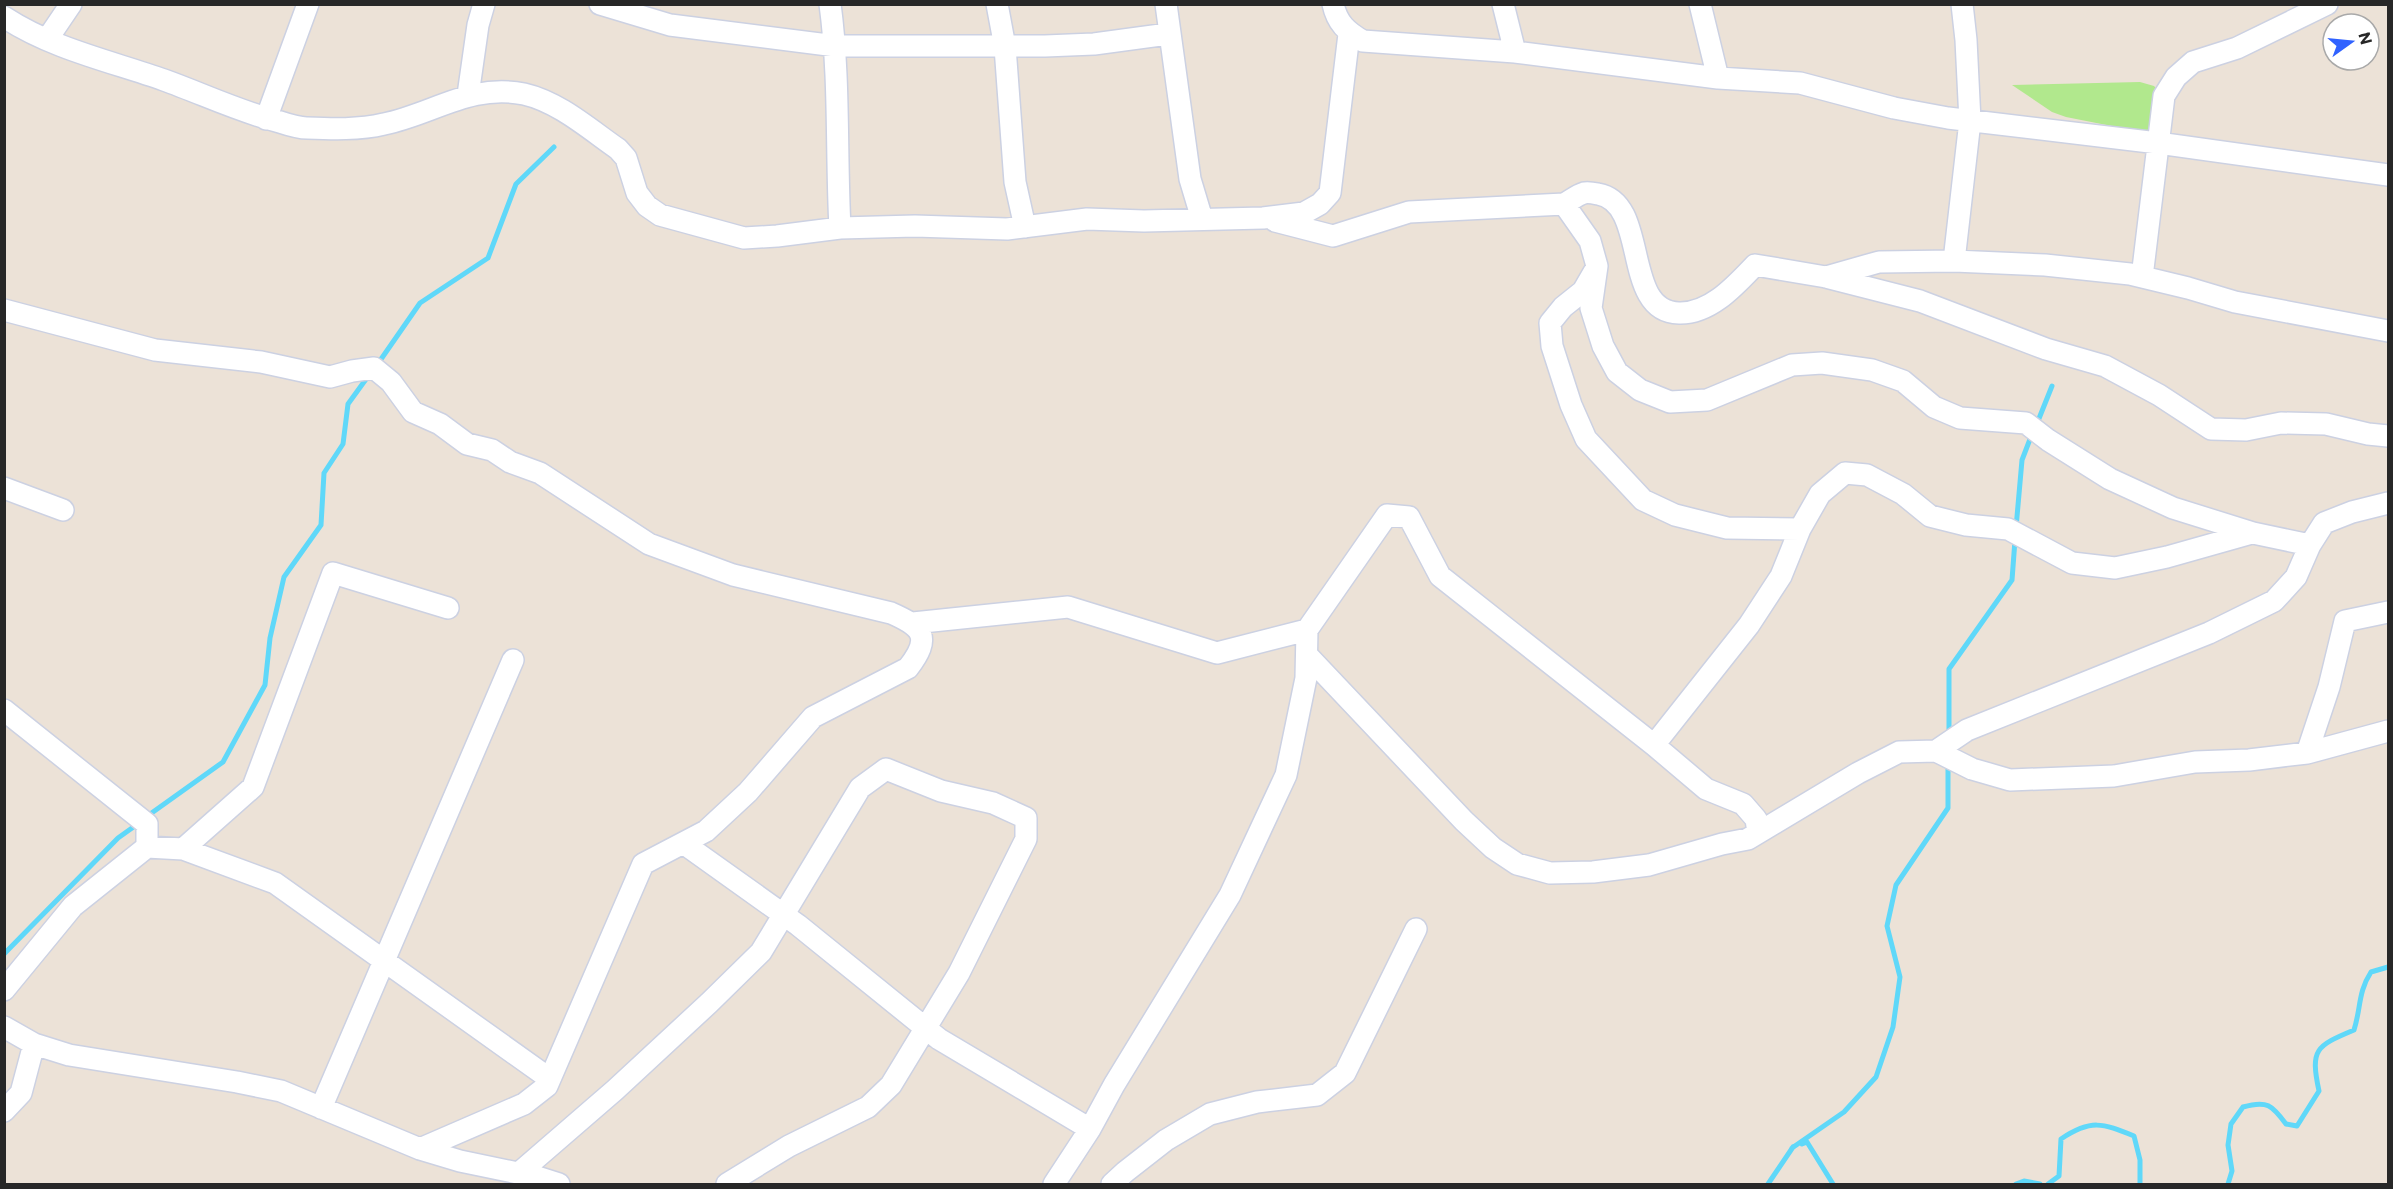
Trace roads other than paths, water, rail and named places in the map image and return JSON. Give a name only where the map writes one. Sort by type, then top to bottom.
[{"type":"street","points":[[48,38],[72,4]]},
{"type":"street","points":[[266,119],[308,4]]},
{"type":"street","points":[[468,95],[478,25],[484,4]]},
{"type":"street","points":[[600,4],[670,25],[836,46],[1094,44],[1168,34]]},
{"type":"street","points":[[664,4],[670,25]]},
{"type":"street","points":[[830,4],[836,46],[836,157],[840,228]]},
{"type":"street","points":[[997,4],[1005,46],[1015,182],[1025,226]]},
{"type":"street","points":[[1166,4],[1168,34],[1190,179],[1202,219]]},
{"type":"street","points":[[1333,4],[1341,25],[1349,34],[1363,41],[1515,52],[1718,78],[1800,83],[1894,108],[1970,121],[2158,143],[2388,175]]},
{"type":"street","points":[[1503,4],[1515,52]]},
{"type":"street","points":[[1700,4],[1718,78]]},
{"type":"street","points":[[1954,261],[1970,121],[1962,4]]},
{"type":"street","points":[[2142,277],[2164,96],[2186,67],[2262,38],[2327,4]]},
{"type":"street","points":[[4,17],[27,31],[48,38],[74,52],[165,80],[266,119],[303,128],[350,129],[384,124],[468,95],[492,91],[524,94],[552,104],[618,148],[626,158],[637,193],[647,206],[660,215],[744,238],[840,228],[915,226],[1007,229],[1087,219],[1263,218],[1304,213],[1320,204],[1330,193],[1349,34]]},
{"type":"street","points":[[2359,172],[2388,158]]},
{"type":"street","points":[[1263,218],[1333,236],[1409,212],[1564,204],[1585,192],[1601,195],[1616,202],[1652,302],[1668,313],[1691,314],[1711,304],[1737,284],[1755,265],[1826,277],[1920,301],[2036,346],[2105,366],[2159,395],[2211,429],[2246,430],[2282,423],[2326,424],[2368,434],[2388,436]]},
{"type":"street","points":[[1564,204],[1590,241],[1597,266],[1592,308],[1603,346],[1617,372],[1640,390],[1670,402],[1707,400],[1792,365],[1822,363],[1872,370],[1904,381],[1934,407],[1960,418],[2026,423],[2048,440],[2110,479],[2173,508],[2253,533],[2310,545]]},
{"type":"street","points":[[1826,277],[1879,262],[1954,261],[2045,265],[2142,277],[2266,309],[2388,331]]},
{"type":"street","points":[[1597,266],[1583,291],[1563,307],[1550,323],[1552,346],[1571,405],[1586,439],[1643,500],[1675,515],[1727,528],[1800,529]]},
{"type":"street","points":[[4,310],[156,350],[261,362],[330,377],[374,368],[391,382],[413,412],[440,424],[467,444],[492,450],[510,462],[540,473],[649,544],[733,575],[891,613],[913,623],[922,634],[923,643],[918,655],[908,668],[813,717],[747,792],[706,831],[643,864],[547,1086],[524,1104],[420,1149]]},
{"type":"street","points":[[1654,745],[1749,625],[1781,576],[1800,529],[1820,494],[1845,473],[1867,475],[1903,494],[1930,516],[1966,525],[2008,529],[2072,563],[2115,568],[2167,557],[2253,533]]},
{"type":"street","points":[[4,488],[63,510]]},
{"type":"street","points":[[1936,751],[1967,730],[2209,633],[2274,601],[2296,577],[2310,545],[2324,523],[2352,512],[2388,503]]},
{"type":"street","points":[[1054,1185],[1230,894],[1286,776],[1304,688],[1307,630],[1387,515],[1409,517],[1440,576],[1654,745],[1706,789],[1743,804],[1756,819],[1758,833]]},
{"type":"street","points":[[183,849],[253,787],[333,573],[448,608]]},
{"type":"street","points":[[913,623],[1068,607],[1217,653],[1307,630]]},
{"type":"street","points":[[2307,753],[2330,687],[2345,621],[2388,612]]},
{"type":"street","points":[[1307,655],[1493,848],[1517,864],[1550,873],[1593,872],[1649,865],[1748,839],[1858,773],[1899,752],[1936,751],[1972,769],[2010,780],[2115,776],[2195,762],[2249,760],[2307,753],[2388,731]]},
{"type":"street","points":[[321,1108],[513,660]]},
{"type":"street","points":[[4,710],[147,824],[147,847]]},
{"type":"street","points":[[519,1173],[615,1090],[761,952],[860,788],[886,769],[941,791],[993,803],[1026,818],[1026,839],[960,973],[891,1085],[868,1107],[789,1146],[727,1185]]},
{"type":"street","points":[[683,843],[784,915],[939,1039],[1090,1128]]},
{"type":"street","points":[[4,990],[73,906],[147,847],[183,849],[275,883],[550,1079]]},
{"type":"street","points":[[1113,1185],[1125,1172],[1166,1140],[1210,1114],[1257,1102],[1317,1095],[1345,1073],[1416,929]]},
{"type":"street","points":[[4,1027],[34,1044],[69,1055],[281,1091],[420,1149],[559,1185]]},
{"type":"street","points":[[4,1111],[21,1093],[34,1044]]},
{"type":"waterway","points":[[377,365],[420,303],[488,258],[516,184],[554,147]]},
{"type":"waterway","points":[[146,817],[223,762],[265,685],[270,638],[284,577],[321,525],[324,473],[343,444],[348,404],[369,375]]},
{"type":"waterway","points":[[2036,426],[2052,386]]},
{"type":"waterway","points":[[2016,528],[2022,460],[2032,434]]},
{"type":"waterway","points":[[1949,736],[1949,669],[2012,580],[2015,540]]},
{"type":"waterway","points":[[1792,1148],[1844,1112],[1876,1077],[1893,1027],[1900,977],[1887,926],[1896,885],[1948,808],[1948,763]]},
{"type":"waterway","points":[[4,954],[118,838],[139,823]]},
{"type":"waterway","points":[[2228,1184],[2232,1171],[2228,1145],[2231,1124],[2243,1107],[2263,1104],[2273,1108],[2286,1124],[2297,1126],[2319,1091],[2315,1066],[2319,1051],[2331,1040],[2354,1030],[2367,979],[2371,972],[2388,967]]},
{"type":"waterway","points":[[2048,1184],[2059,1176],[2061,1139],[2081,1128],[2097,1125],[2134,1136],[2140,1160],[2140,1184]]},
{"type":"waterway","points":[[1802,1144],[1807,1142],[1833,1184]]},
{"type":"waterway","points":[[1768,1184],[1793,1147]]},
{"type":"waterway","points":[[2016,1184],[2024,1181],[2040,1184]]}]
